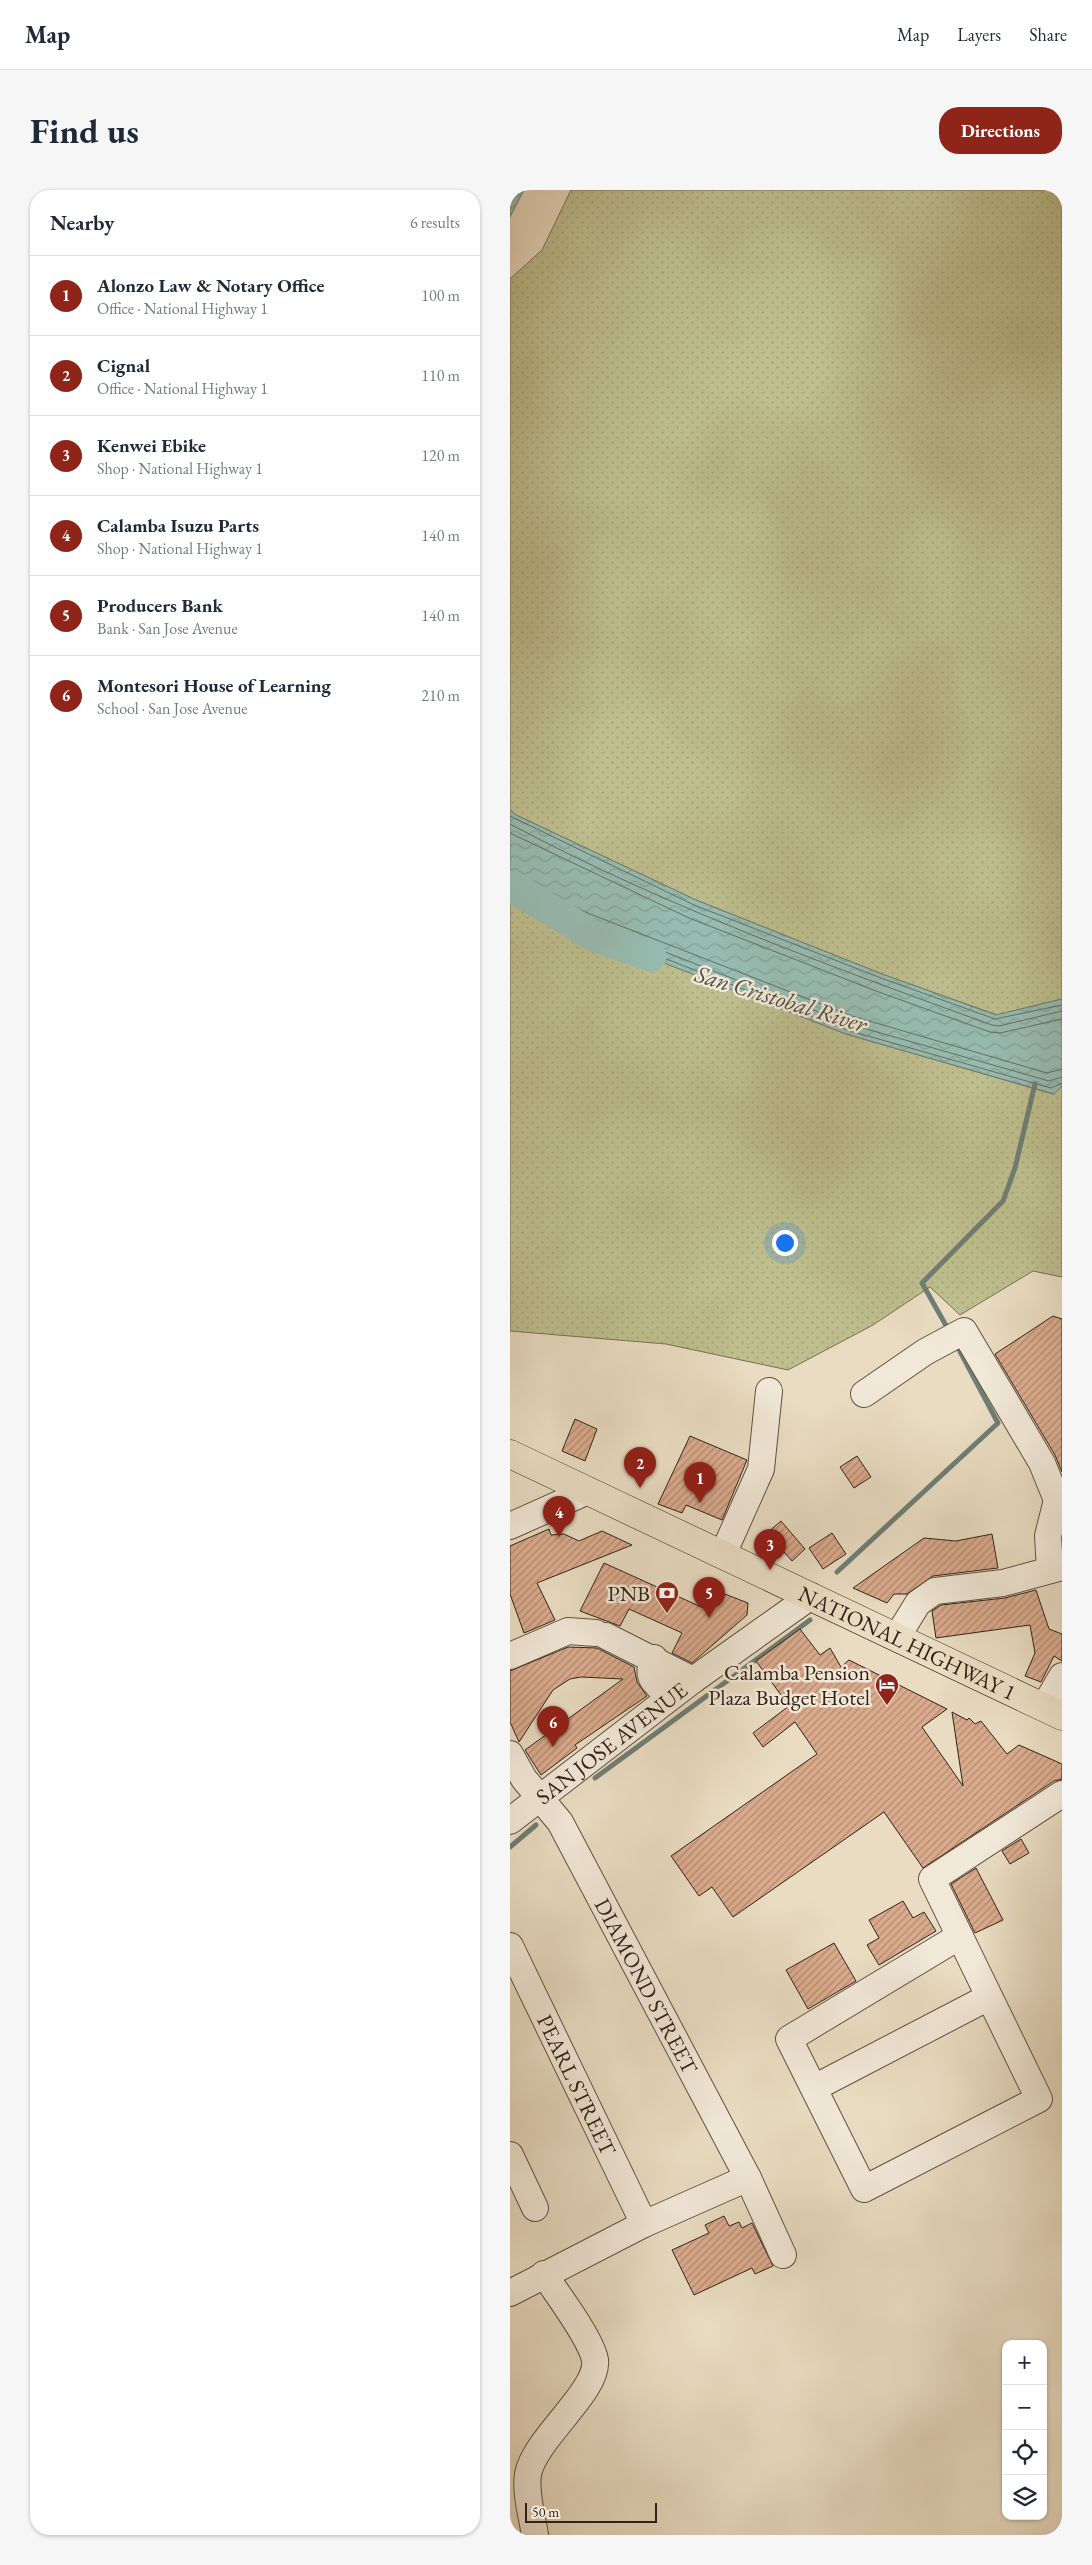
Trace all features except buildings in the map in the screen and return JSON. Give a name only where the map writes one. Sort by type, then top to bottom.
[{"type":"highway","name":"NATIONAL HIGHWAY 1","points":[[510,1454],[1053,1711]]},
{"type":"street","points":[[864,1394],[925,1352],[964,1331],[1042,1463],[1060,1500],[1048,1536],[1056,1569],[1003,1583],[935,1591],[918,1604],[897,1637]]},
{"type":"street","points":[[722,1554],[761,1469],[769,1391]]},
{"type":"street","points":[[510,1526],[588,1491]]},
{"type":"street","name":"SAN JOSE AVENUE","points":[[510,1821],[670,1697],[811,1596]]},
{"type":"street","points":[[510,1656],[568,1631],[601,1635],[654,1658],[693,1680]]},
{"type":"street","points":[[654,1658],[649,1669],[650,1678],[670,1697]]},
{"type":"street","points":[[1053,1711],[1062,1676]]},
{"type":"street","name":"DIAMOND STREET","points":[[510,1754],[524,1779],[560,1822],[748,2178],[783,2255]]},
{"type":"street","points":[[960,1936],[789,2038],[864,2189],[1039,2099],[960,1936],[932,1879],[1062,1794]]},
{"type":"street","name":"PEARL STREET","points":[[510,1946],[644,2224]]},
{"type":"street","points":[[814,2088],[989,1996]]},
{"type":"street","points":[[510,2155],[535,2208]]},
{"type":"street","points":[[510,2293],[644,2224],[748,2178]]},
{"type":"street","points":[[535,2535],[529,2499],[528,2474],[539,2449],[591,2380],[595,2360],[589,2344],[544,2274]]},
{"type":"green space","points":[[571,190],[1062,190],[1062,999],[997,1015],[882,974],[696,900],[516,815],[510,810],[510,279],[542,250]]},
{"type":"green space","points":[[510,899],[521,907],[846,1034],[1053,1094],[1062,1086],[1062,1277],[1033,1271],[960,1315],[930,1287],[873,1325],[788,1370],[666,1344],[510,1331]]},
{"type":"water","points":[[510,190],[524,190],[510,217]]},
{"type":"water","points":[[510,810],[516,815],[696,900],[882,974],[996,1015],[1062,999],[1062,1086],[1054,1094],[846,1034],[521,907],[510,899]]},
{"type":"waterway","name":"San Cristobal River","points":[[510,886],[594,936],[651,956]]},
{"type":"waterway","points":[[948,1329],[922,1283],[1003,1201],[1015,1168],[1035,1084]]},
{"type":"waterway","points":[[837,1572],[998,1423],[956,1344]]},
{"type":"waterway","points":[[595,1778],[810,1620]]},
{"type":"waterway","points":[[510,1847],[536,1825]]},
{"type":"place","name":"Cignal","points":[[640,1488]]},
{"type":"place","name":"Alonzo Law & Notary Office","points":[[700,1503]]},
{"type":"place","name":"Calamba Isuzu Parts","points":[[559,1537]]},
{"type":"place","name":"Kenwei Ebike","points":[[770,1570]]},
{"type":"place","name":"PNB","points":[[667,1614]]},
{"type":"place","name":"Producers Bank","points":[[709,1618]]},
{"type":"place","name":"Calamba Pension Plaza Budget Hotel","points":[[887,1706]]},
{"type":"place","name":"Montesori House of Learning","points":[[553,1747]]}]
